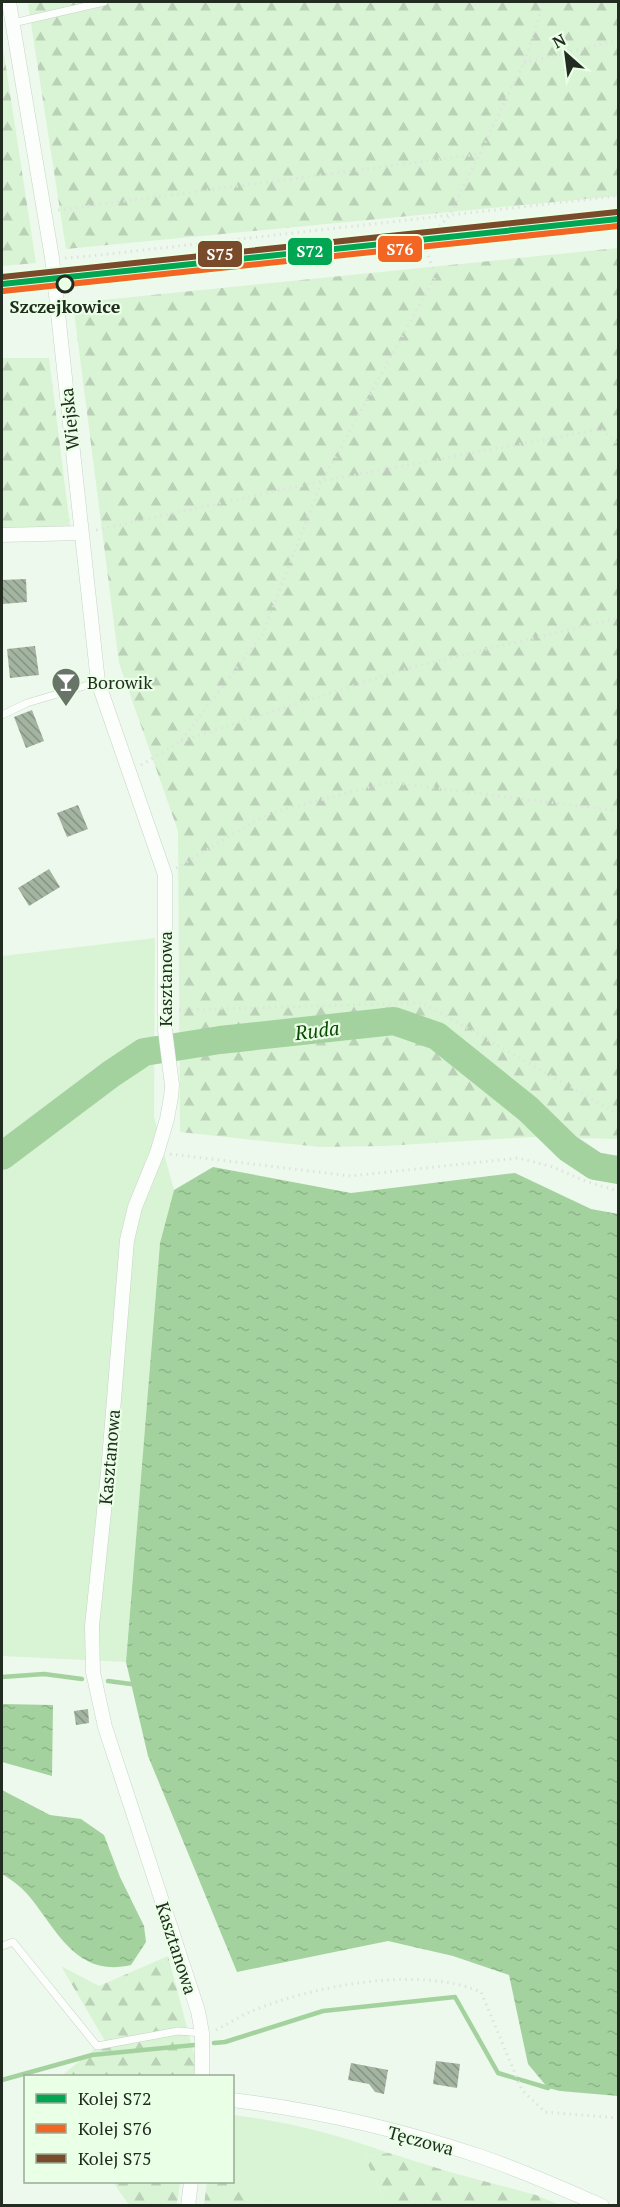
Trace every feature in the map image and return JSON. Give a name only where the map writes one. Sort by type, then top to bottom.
[{"type":"street","name":"Wiejska","points":[[9,2],[52,258],[98,682],[151,831]]},
{"type":"street","points":[[2,535],[81,533]]},
{"type":"street","name":"Kasztanowa","points":[[151,831],[165,874],[165,1030],[172,1085],[167,1119],[157,1153],[135,1207],[127,1240],[108,1473],[92,1626],[93,1672],[105,1727],[198,2011],[202,2033],[202,2075]]},
{"type":"street","name":"Tęczowa","points":[[234,2100],[332,2116],[478,2156],[537,2177],[602,2205]]},
{"type":"street","points":[[188,2205],[191,2183]]},
{"type":"lane","points":[[13,23],[104,2]]},
{"type":"lane","points":[[2,715],[27,703],[98,682]]},
{"type":"lane","points":[[2,1946],[13,1942],[97,2046],[177,2031],[202,2033]]},
{"type":"path","points":[[180,742],[262,635],[322,481],[436,275],[426,251],[428,239],[449,216],[524,63],[544,2]]},
{"type":"path","points":[[524,63],[618,40]]},
{"type":"path","points":[[44,212],[479,154]]},
{"type":"path","points":[[52,258],[91,256],[618,196]]},
{"type":"path","points":[[81,533],[322,481],[601,429],[618,444]]},
{"type":"path","points":[[129,772],[180,742],[408,668],[618,618]]},
{"type":"path","points":[[165,874],[267,814],[389,782],[618,811]]},
{"type":"path","points":[[165,1010],[423,1003],[618,1114]]},
{"type":"path","points":[[157,1153],[351,1176],[518,1158],[554,1167],[585,1181],[618,1191]]},
{"type":"path","points":[[202,2033],[210,2033],[252,2011],[325,1988],[402,1979],[465,1985],[481,1992],[522,2090],[545,2112],[618,2118]]},
{"type":"green space","points":[[40,2],[618,2],[618,196],[66,249],[28,4]]},
{"type":"green space","points":[[2,41],[36,263],[2,266]]},
{"type":"green space","points":[[618,248],[618,1139],[531,1137],[385,1146],[320,1147],[180,1132],[178,831],[119,663],[73,303]]},
{"type":"green space","points":[[2,358],[49,358],[70,526],[2,529]]},
{"type":"green space","points":[[155,938],[154,1117],[174,1190],[160,1243],[126,1662],[2,1656],[2,956]]},
{"type":"green space","points":[[168,1956],[196,2061],[194,2075],[62,2075],[105,2041],[61,1966],[99,1986]]},
{"type":"green space","points":[[234,2115],[312,2130],[389,2153],[364,2156],[387,2205],[271,2205],[237,2175],[234,2176]]},
{"type":"green space","points":[[389,2153],[536,2195],[560,2205],[387,2205],[364,2156]]},
{"type":"green space","points":[[237,2175],[271,2205],[204,2205],[207,2183],[234,2183],[234,2176]]},
{"type":"green space","points":[[114,2183],[180,2183],[177,2205],[129,2205]]},
{"type":"water","points":[[213,1167],[351,1193],[515,1173],[591,1209],[618,1214],[618,2096],[548,2088],[528,2064],[509,1975],[453,1956],[388,1941],[237,1972],[148,1756],[126,1662],[160,1243],[174,1190]]},
{"type":"water","points":[[2,1704],[53,1705],[52,1776],[2,1762]]},
{"type":"water","points":[[2,1790],[50,1815],[81,1819],[104,1835],[120,1877],[144,1926],[146,1942],[131,1965],[113,1967],[98,1965],[84,1959],[62,1940],[26,1893],[2,1874]]},
{"type":"building","points":[[26,579],[27,602],[2,604],[2,580]]},
{"type":"building","points":[[35,646],[39,675],[10,678],[7,649]]},
{"type":"building","points":[[32,710],[44,741],[26,748],[14,717]]},
{"type":"building","points":[[78,805],[88,829],[67,837],[57,813]]},
{"type":"building","points":[[49,869],[60,887],[29,906],[18,888]]},
{"type":"building","points":[[88,1709],[89,1723],[76,1725],[74,1711]]},
{"type":"building","points":[[436,2061],[460,2064],[457,2088],[433,2084]]},
{"type":"building","points":[[351,2063],[388,2070],[384,2094],[375,2092],[369,2084],[348,2080]]},
{"type":"waterway","name":"Ruda","points":[[2,1156],[144,1052],[220,1040],[394,1021],[437,1036],[528,1109],[568,1148],[595,1166],[618,1170]]},
{"type":"waterway","points":[[2,1677],[44,1674],[82,1679]]},
{"type":"waterway","points":[[108,1681],[131,1684]]},
{"type":"waterway","points":[[214,2043],[225,2042],[323,2011],[455,1997],[498,2073],[548,2088]]},
{"type":"waterway","points":[[2,2080],[92,2055],[194,2045]]},
{"type":"rail line","name":"S75","points":[[2,277],[617,212]]},
{"type":"rail line","name":"S72","points":[[2,284],[618,219]]},
{"type":"rail line","name":"S76","points":[[3,291],[618,226]]},
{"type":"place","name":"Szczejkowice","points":[[65,284]]},
{"type":"place","name":"Borowik","points":[[66,708]]}]
